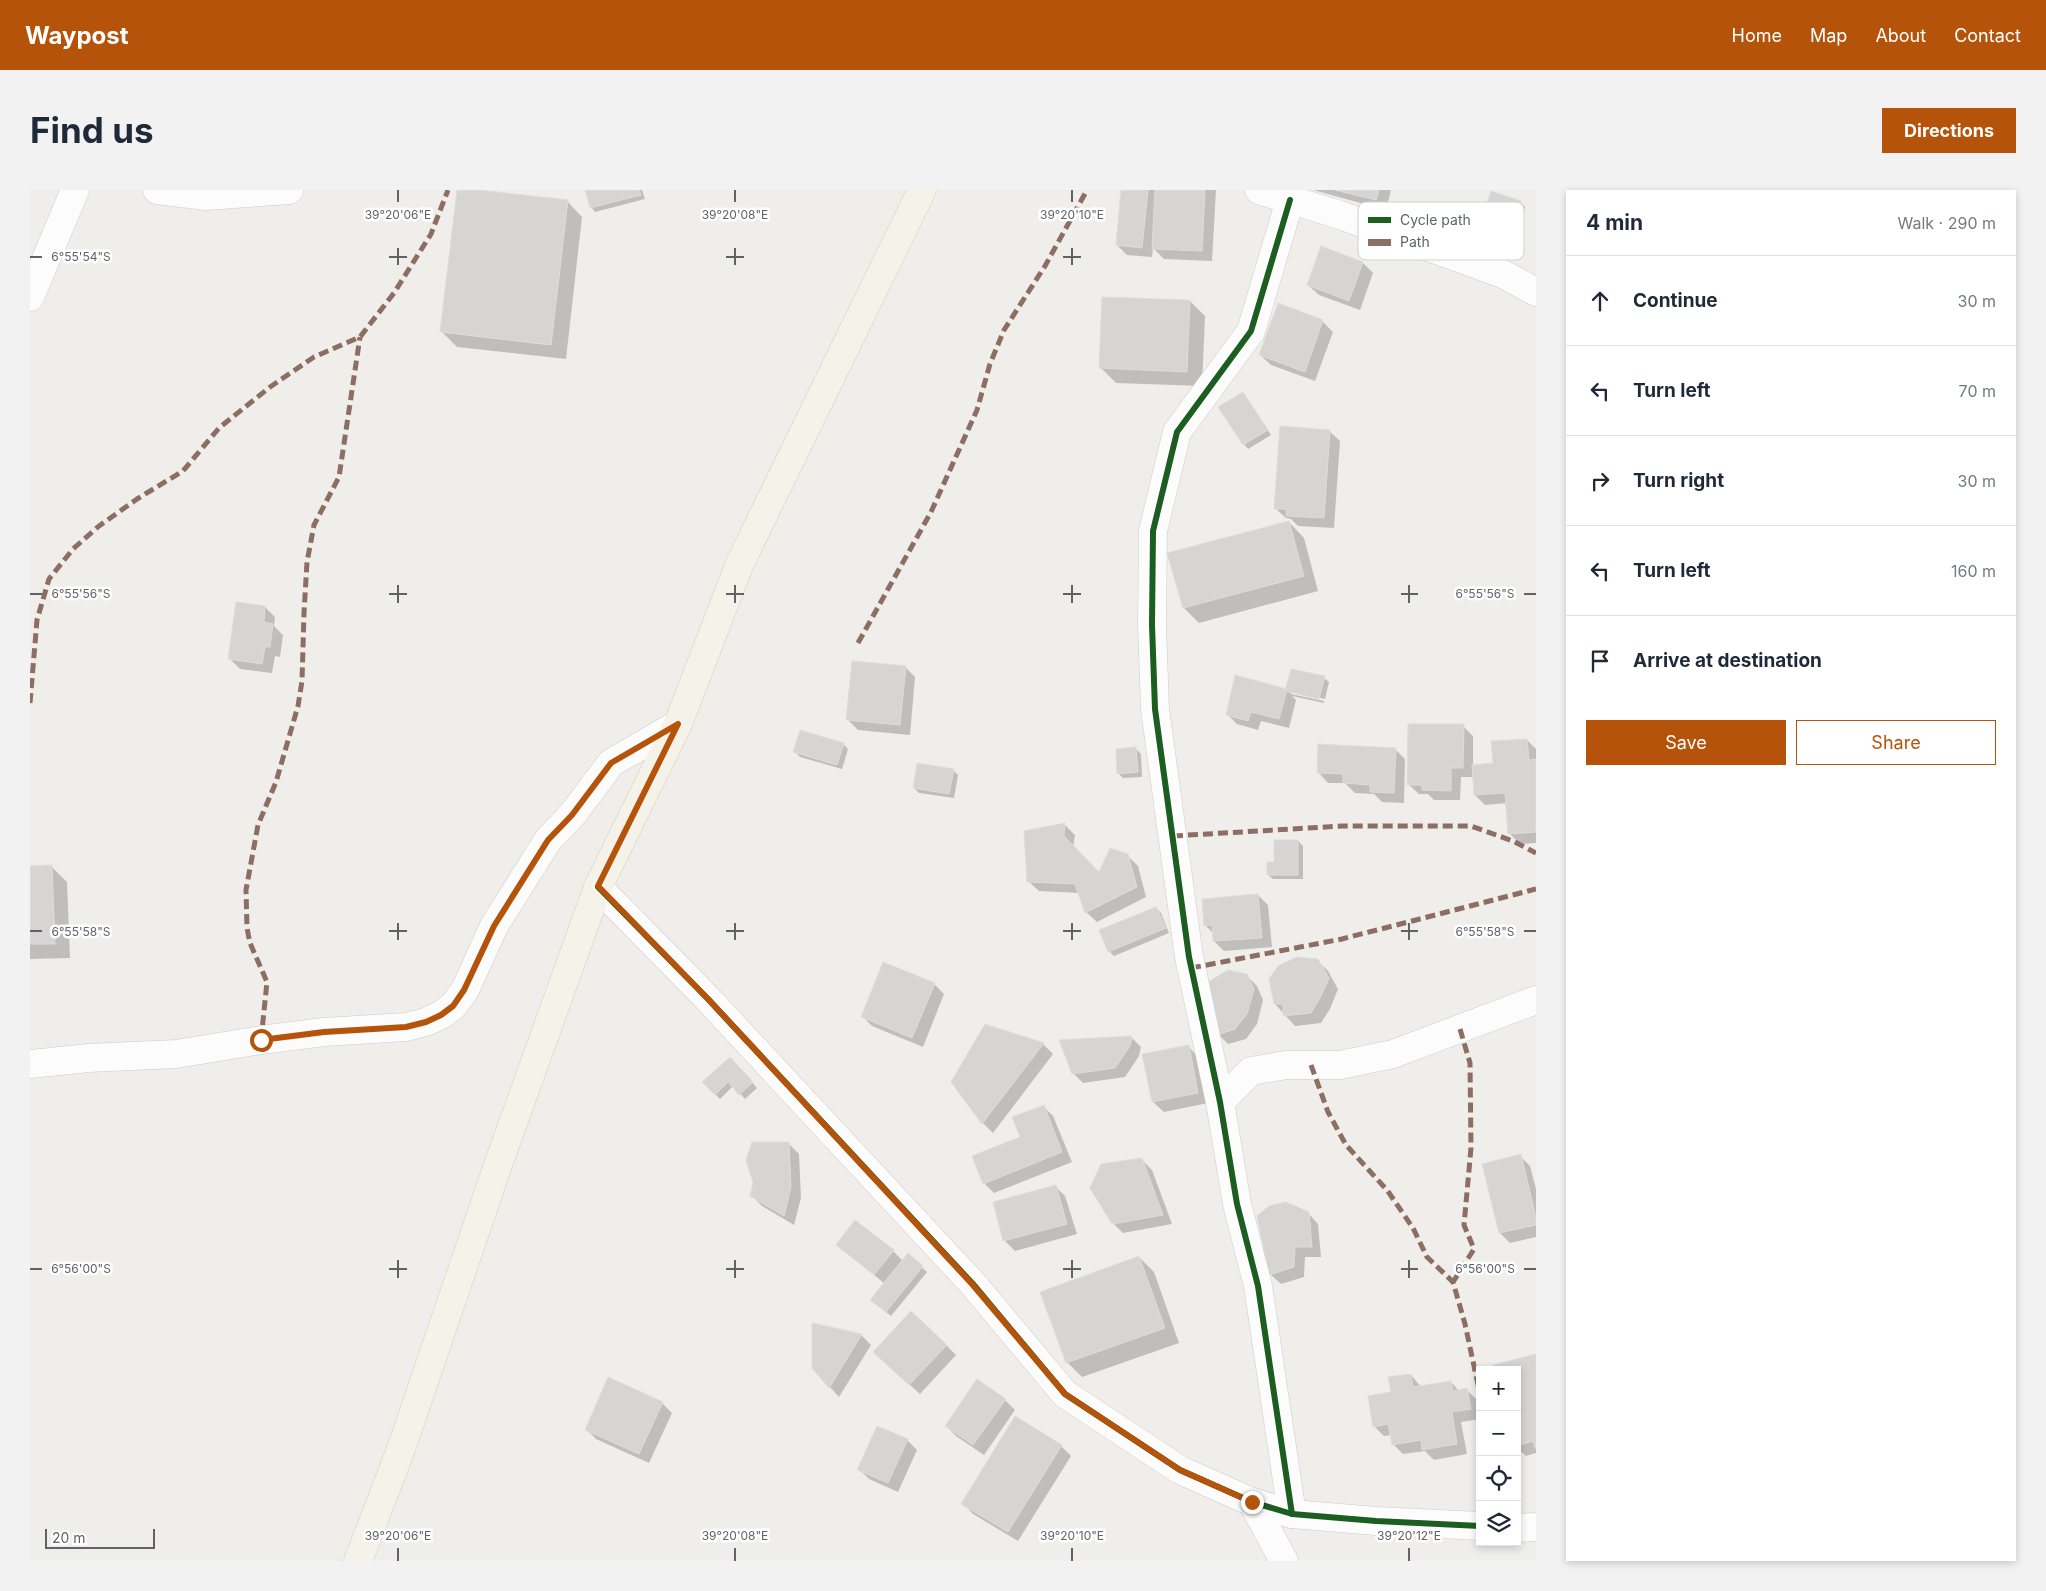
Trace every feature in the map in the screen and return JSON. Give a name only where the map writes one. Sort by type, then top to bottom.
[{"type":"main road","points":[[358,1561],[400,1452],[499,1162],[598,886],[678,724],[740,563],[922,190]]},
{"type":"street","points":[[30,297],[75,190]]},
{"type":"street","points":[[157,190],[206,196],[289,190]]},
{"type":"street","points":[[1259,190],[1358,222]]},
{"type":"street","points":[[1290,200],[1251,331],[1177,432],[1153,531],[1152,625],[1155,709],[1189,957],[1220,1102],[1237,1204],[1258,1286],[1292,1514]]},
{"type":"street","points":[[1464,260],[1503,274],[1536,292]]},
{"type":"street","points":[[30,1064],[89,1058],[176,1054],[324,1032],[406,1027],[426,1022],[441,1015],[453,1006],[464,990],[494,926],[548,840],[572,815],[611,763],[678,724]]},
{"type":"street","points":[[598,886],[708,999],[972,1284],[1065,1394],[1180,1470],[1252,1502],[1292,1514],[1376,1521],[1476,1526]]},
{"type":"street","points":[[1220,1102],[1250,1071],[1286,1064],[1340,1064],[1392,1054],[1536,1000]]},
{"type":"street","points":[[1252,1502],[1284,1561]]},
{"type":"street","points":[[1521,1528],[1536,1527]]},
{"type":"building","points":[[457,190],[479,190],[568,200],[551,345],[440,332]]},
{"type":"building","points":[[585,190],[639,190],[641,195],[590,208]]},
{"type":"building","points":[[1121,190],[1148,190],[1142,248],[1116,245]]},
{"type":"building","points":[[1155,190],[1205,190],[1202,251],[1152,249]]},
{"type":"building","points":[[1335,190],[1379,190],[1376,200]]},
{"type":"building","points":[[1491,191],[1521,201],[1521,202],[1487,202]]},
{"type":"building","points":[[1321,246],[1363,262],[1349,301],[1307,285]]},
{"type":"building","points":[[1102,297],[1190,300],[1187,372],[1099,368]]},
{"type":"building","points":[[1278,303],[1323,320],[1305,372],[1259,355]]},
{"type":"building","points":[[1243,392],[1268,430],[1243,445],[1218,407]]},
{"type":"building","points":[[1280,426],[1330,430],[1324,518],[1286,516],[1287,509],[1274,509]]},
{"type":"building","points":[[1289,521],[1304,576],[1183,608],[1167,553]]},
{"type":"building","points":[[236,602],[265,606],[264,622],[273,624],[270,647],[265,647],[262,664],[228,659]]},
{"type":"building","points":[[852,661],[906,666],[900,725],[846,720]]},
{"type":"building","points":[[1291,669],[1325,676],[1319,699],[1285,691]]},
{"type":"building","points":[[1235,675],[1287,689],[1279,719],[1251,712],[1248,721],[1226,715]]},
{"type":"building","points":[[1408,724],[1464,724],[1463,768],[1451,768],[1451,791],[1422,790],[1422,785],[1407,785]]},
{"type":"building","points":[[800,730],[844,743],[837,765],[793,752]]},
{"type":"building","points":[[1527,739],[1529,760],[1536,759],[1536,832],[1508,834],[1505,793],[1474,795],[1472,765],[1493,763],[1491,741]]},
{"type":"building","points":[[1318,744],[1396,748],[1394,793],[1370,792],[1370,785],[1343,783],[1343,774],[1317,773]]},
{"type":"building","points":[[1136,747],[1138,772],[1117,774],[1116,749]]},
{"type":"building","points":[[917,763],[954,769],[949,794],[913,788]]},
{"type":"building","points":[[1065,823],[1064,836],[1099,872],[1110,848],[1128,854],[1137,887],[1085,913],[1075,884],[1027,882],[1024,831]]},
{"type":"building","points":[[1274,840],[1298,840],[1298,875],[1267,875],[1267,862],[1274,862]]},
{"type":"building","points":[[52,865],[55,944],[30,944],[30,866]]},
{"type":"building","points":[[1258,894],[1262,938],[1213,941],[1212,925],[1204,926],[1202,899]]},
{"type":"building","points":[[1156,907],[1166,928],[1108,952],[1099,930]]},
{"type":"building","points":[[1297,957],[1318,959],[1329,978],[1311,1013],[1283,1016],[1283,1004],[1274,1004],[1269,979],[1278,966]]},
{"type":"building","points":[[883,962],[935,983],[912,1038],[861,1017]]},
{"type":"building","points":[[1228,970],[1247,974],[1254,989],[1247,1014],[1235,1029],[1217,1035],[1208,982]]},
{"type":"building","points":[[985,1024],[1044,1043],[982,1124],[951,1082]]},
{"type":"building","points":[[1132,1036],[1130,1046],[1115,1068],[1072,1074],[1059,1040]]},
{"type":"building","points":[[1189,1045],[1198,1093],[1152,1102],[1142,1054]]},
{"type":"building","points":[[730,1057],[753,1082],[739,1095],[728,1082],[715,1095],[702,1082]]},
{"type":"building","points":[[1044,1105],[1062,1152],[983,1184],[972,1156],[1020,1137],[1012,1117]]},
{"type":"building","points":[[752,1142],[789,1142],[791,1187],[784,1216],[750,1196],[753,1182],[746,1160]]},
{"type":"building","points":[[1521,1154],[1536,1225],[1499,1233],[1482,1164]]},
{"type":"building","points":[[1142,1158],[1163,1215],[1112,1224],[1090,1188],[1101,1164]]},
{"type":"building","points":[[1056,1185],[1067,1224],[1003,1241],[993,1202]]},
{"type":"building","points":[[1286,1202],[1309,1212],[1312,1247],[1295,1247],[1294,1267],[1269,1275],[1257,1216],[1269,1206]]},
{"type":"building","points":[[855,1220],[894,1250],[874,1275],[836,1245]]},
{"type":"building","points":[[908,1253],[923,1266],[886,1312],[870,1300]]},
{"type":"building","points":[[1139,1256],[1165,1328],[1066,1363],[1040,1292]]},
{"type":"building","points":[[911,1311],[947,1345],[909,1385],[873,1352]]},
{"type":"building","points":[[812,1323],[862,1334],[829,1388],[812,1368]]},
{"type":"building","points":[[1536,1354],[1536,1448],[1533,1441],[1521,1445],[1521,1366],[1493,1365]]},
{"type":"building","points":[[1411,1374],[1413,1387],[1451,1381],[1453,1391],[1467,1388],[1471,1409],[1452,1412],[1457,1444],[1422,1450],[1421,1440],[1392,1445],[1388,1424],[1373,1427],[1368,1396],[1391,1392],[1388,1377]]},
{"type":"building","points":[[608,1377],[663,1402],[639,1454],[585,1430]]},
{"type":"building","points":[[977,1379],[1006,1399],[973,1445],[945,1426]]},
{"type":"building","points":[[1015,1416],[1062,1445],[1008,1532],[961,1504]]},
{"type":"building","points":[[877,1426],[908,1439],[888,1483],[857,1470]]},
{"type":"marked path","points":[[30,703],[37,620],[49,579],[73,549],[99,526],[137,499],[183,471],[219,428],[270,387],[314,357],[360,337],[394,293],[431,234],[448,190]]},
{"type":"marked path","points":[[858,643],[931,512],[977,410],[990,364],[1004,330],[1045,266],[1087,190]]},
{"type":"marked path","points":[[261,1040],[267,982],[250,943],[247,928],[246,890],[258,825],[276,782],[298,706],[302,681],[307,562],[314,525],[339,477],[360,337]]},
{"type":"marked path","points":[[1173,836],[1343,826],[1471,826],[1513,841],[1536,853]]},
{"type":"marked path","points":[[1191,968],[1342,939],[1536,889]]},
{"type":"marked path","points":[[1460,1029],[1470,1063],[1471,1148],[1464,1225],[1474,1249],[1453,1282],[1465,1324],[1476,1375]]},
{"type":"marked path","points":[[1311,1065],[1328,1112],[1346,1145],[1387,1190],[1413,1228],[1427,1257],[1453,1282]]},
{"type":"cycle path","points":[[1290,200],[1251,331],[1177,432],[1153,531],[1152,625],[1155,709],[1189,957],[1220,1102],[1237,1204],[1258,1286],[1292,1514]]},
{"type":"cycle path","points":[[598,887],[708,999],[973,1284],[1065,1394],[1180,1470],[1252,1502],[1292,1514],[1376,1521],[1476,1526]]},
{"type":"route","points":[[261,1040],[324,1032],[406,1027],[426,1022],[441,1015],[453,1006],[464,990],[494,926],[530,865],[548,840],[572,815],[611,763],[678,724],[598,886],[708,999],[972,1284],[1065,1394],[1180,1470],[1252,1502]]}]
